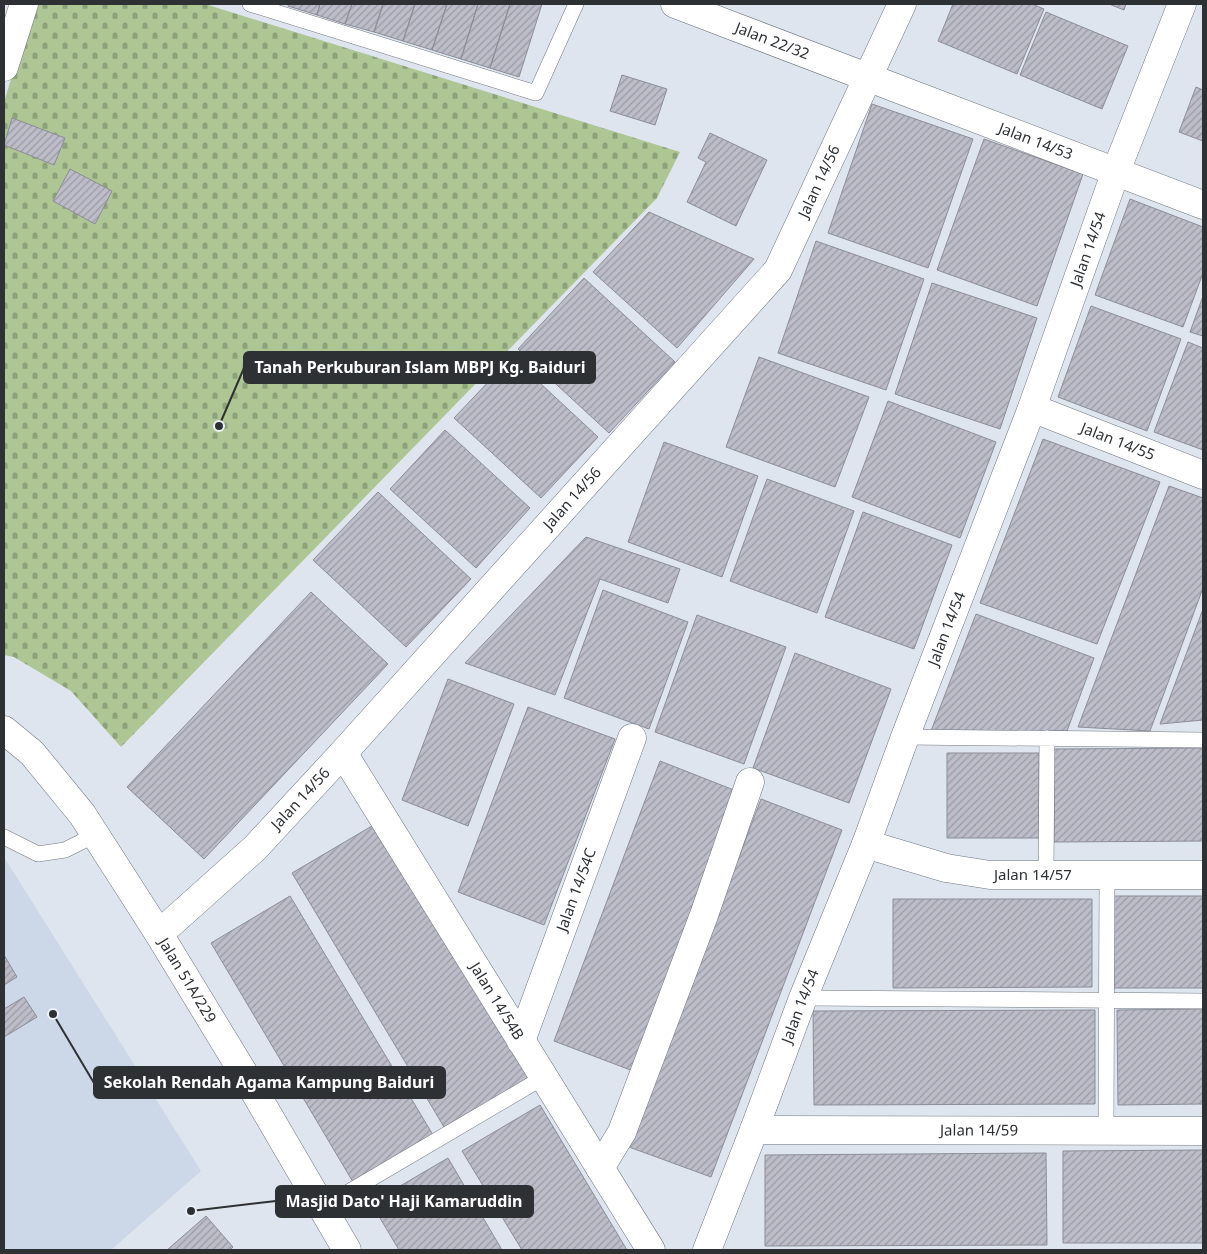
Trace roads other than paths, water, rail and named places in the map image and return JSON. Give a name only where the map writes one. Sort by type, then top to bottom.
[{"type":"street","points":[[4,67],[24,4]]},
{"type":"street","name":"Jalan 22/32","points":[[675,4],[869,78]]},
{"type":"street","name":"Jalan 14/56","points":[[159,934],[255,848],[344,753],[778,270],[902,4]]},
{"type":"street","name":"Jalan 14/54","points":[[706,1250],[754,1130],[803,998],[866,844],[905,737],[1032,408],[1116,171],[1182,4]]},
{"type":"street","name":"Jalan 14/53","points":[[869,78],[1203,205]]},
{"type":"street","name":"Jalan 14/55","points":[[1032,408],[1203,475]]},
{"type":"street","name":"Jalan 51A/229","points":[[4,730],[32,753],[82,814],[159,934],[347,1250]]},
{"type":"street","name":"Jalan 14/54C","points":[[521,1041],[632,738]]},
{"type":"street","name":"Jalan 14/54B","points":[[344,753],[651,1250]]},
{"type":"street","points":[[600,1168],[622,1132],[704,915],[750,782]]},
{"type":"street","name":"Jalan 14/57","points":[[866,844],[946,868],[990,875],[1203,875]]},
{"type":"street","name":"Jalan 14/59","points":[[754,1130],[1203,1131]]},
{"type":"lane","points":[[250,4],[536,93],[576,4]]},
{"type":"lane","points":[[905,737],[1203,740]]},
{"type":"lane","points":[[1046,875],[1047,738]]},
{"type":"lane","points":[[4,837],[38,854],[65,850],[95,835]]},
{"type":"lane","points":[[1106,1130],[1107,875]]},
{"type":"lane","points":[[803,998],[1203,1000]]},
{"type":"lane","points":[[323,1207],[544,1077]]},
{"type":"place","name":"Tanah Perkuburan Islam MBPJ Kg. Baiduri","points":[[219,426]]},
{"type":"place","name":"Sekolah Rendah Agama Kampung Baiduri","points":[[53,1014]]},
{"type":"place","name":"Masjid Dato' Haji Kamaruddin","points":[[191,1211]]}]
